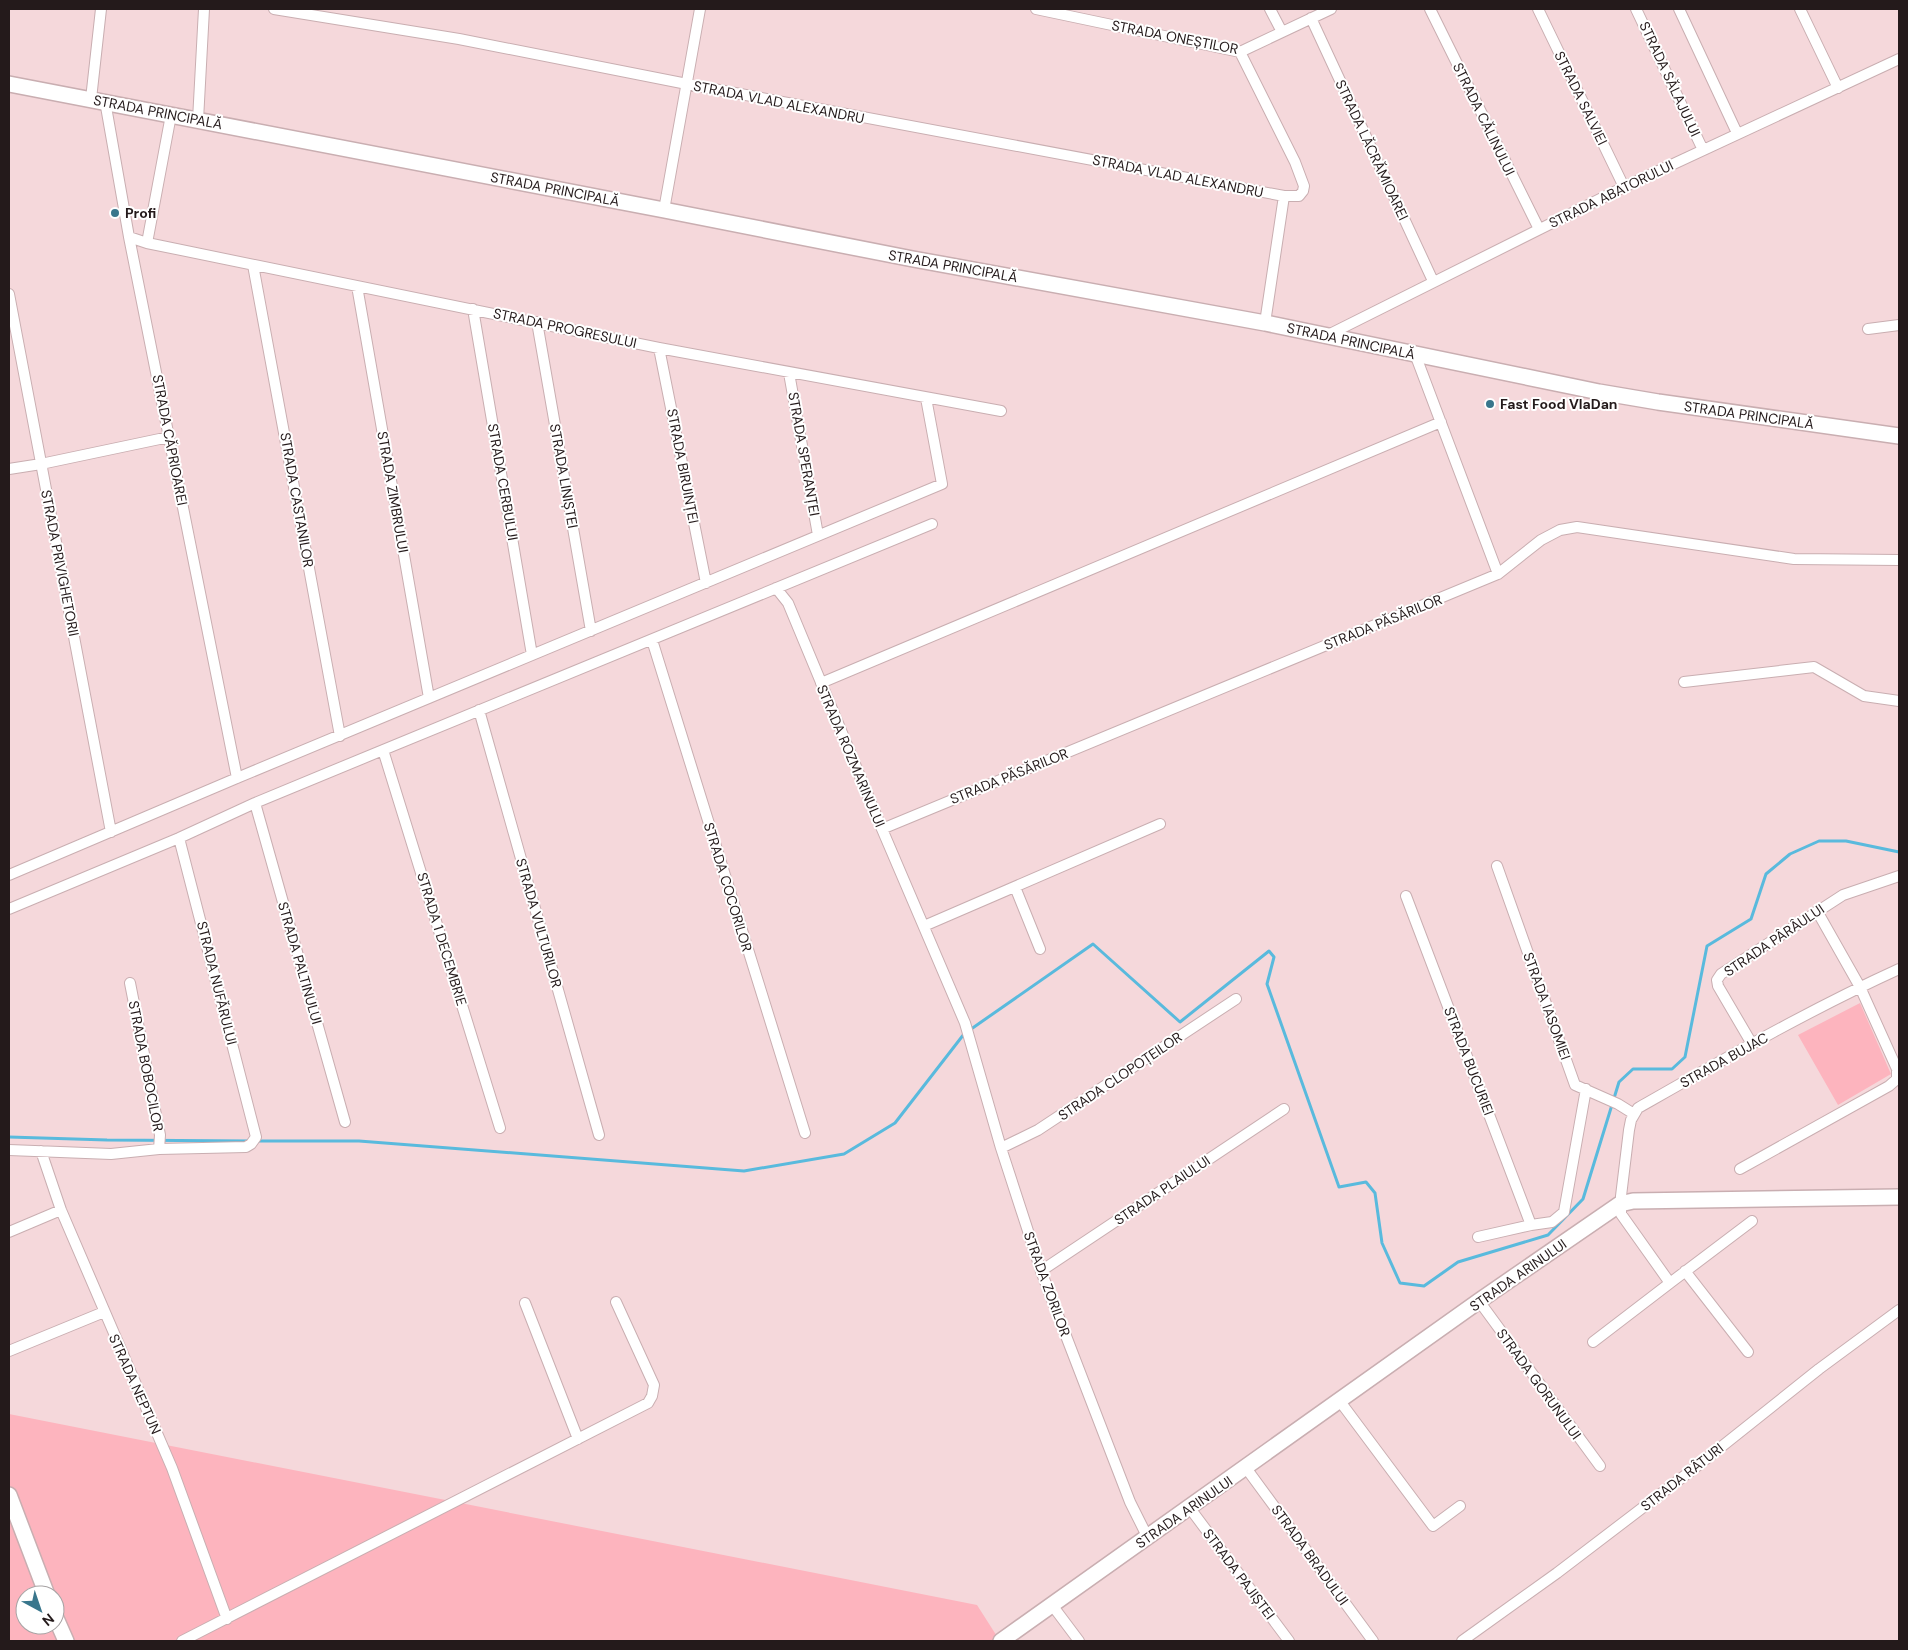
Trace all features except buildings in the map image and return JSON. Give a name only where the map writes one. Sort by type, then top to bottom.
[{"type":"main road","name":"STRADA PRINCIPALĂ","points":[[9,84],[913,259],[1264,323],[1599,392],[1899,436]]},
{"type":"main road","points":[[1620,1204],[1633,1200],[1899,1196]]},
{"type":"main road","name":"STRADA ARINULUI","points":[[1001,1641],[1479,1301],[1620,1204]]},
{"type":"main road","points":[[9,1495],[43,1585]]},
{"type":"street","name":"STRADA CĂPRIOAREI","points":[[101,9],[98,100],[129,238],[237,778]]},
{"type":"street","points":[[198,120],[204,9]]},
{"type":"street","name":"STRADA VLAD ALEXANDRU","points":[[274,9],[459,39],[687,84],[1284,196]]},
{"type":"street","points":[[664,210],[700,9]]},
{"type":"street","name":"STRADA ONEȘTILOR","points":[[1036,9],[1068,12],[1240,52],[1331,9]]},
{"type":"street","points":[[1270,9],[1282,32]]},
{"type":"street","name":"STRADA CĂLINULUI","points":[[1430,9],[1539,230]]},
{"type":"street","name":"STRADA SALVIEI","points":[[1538,9],[1624,187]]},
{"type":"street","name":"STRADA SĂLAJULUI","points":[[1636,9],[1703,150]]},
{"type":"street","points":[[1679,9],[1737,133]]},
{"type":"street","points":[[1800,9],[1838,88]]},
{"type":"street","name":"STRADA LĂCRĂMIOAREI","points":[[1311,18],[1433,281]]},
{"type":"street","points":[[1240,52],[1304,186],[1299,196],[1284,196],[1264,323]]},
{"type":"street","name":"STRADA ABATORULUI","points":[[1326,336],[1624,187],[1899,59]]},
{"type":"street","points":[[147,243],[171,116]]},
{"type":"street","name":"STRADA PROGRESULUI","points":[[129,238],[659,348],[1002,411]]},
{"type":"street","name":"STRADA CASTANILOR","points":[[254,265],[340,736]]},
{"type":"street","name":"STRADA ZIMBRULUI","points":[[356,286],[429,698]]},
{"type":"street","name":"STRADA PRIVIGHETORII","points":[[9,294],[111,832]]},
{"type":"street","name":"STRADA CERBULUI","points":[[473,309],[532,655]]},
{"type":"street","name":"STRADA LINIȘTEI","points":[[537,322],[591,631]]},
{"type":"street","points":[[1868,329],[1899,324]]},
{"type":"street","name":"STRADA BIRUINȚEI","points":[[659,348],[706,583]]},
{"type":"street","points":[[1415,354],[1498,574]]},
{"type":"street","name":"STRADA SPERANȚEI","points":[[789,373],[818,536]]},
{"type":"street","points":[[9,875],[942,484],[926,398]]},
{"type":"street","points":[[821,683],[1441,422]]},
{"type":"street","points":[[9,469],[169,437]]},
{"type":"street","points":[[9,909],[180,838],[383,750],[932,524]]},
{"type":"street","name":"STRADA PĂSĂRILOR","points":[[882,829],[1498,574],[1541,540],[1560,530],[1578,527],[1794,559],[1899,560]]},
{"type":"street","name":"STRADA ROZMARINULUI","points":[[776,588],[788,603],[965,1023]]},
{"type":"street","name":"STRADA COCORILOR","points":[[652,640],[804,1133]]},
{"type":"street","points":[[1684,682],[1814,667],[1864,696],[1899,701]]},
{"type":"street","name":"STRADA VULTURILOR","points":[[479,710],[599,1135]]},
{"type":"street","name":"STRADA 1 DECEMBRIE","points":[[383,750],[500,1128]]},
{"type":"street","name":"STRADA PALTINULUI","points":[[255,804],[345,1122]]},
{"type":"street","points":[[924,926],[1160,824]]},
{"type":"street","name":"STRADA NUFĂRULUI","points":[[159,1149],[206,1146],[246,1147],[254,1137],[180,838]]},
{"type":"street","name":"STRADA IASOMIEI","points":[[1497,866],[1575,1084],[1618,1104],[1634,1114]]},
{"type":"street","name":"STRADA PÂRÂULUI","points":[[1752,1044],[1718,986],[1717,980],[1726,970],[1843,895],[1899,876]]},
{"type":"street","points":[[1015,887],[1040,949]]},
{"type":"street","name":"STRADA BUCURIEI","points":[[1406,896],[1532,1225]]},
{"type":"street","points":[[1740,1169],[1888,1086],[1896,1079],[1897,1069],[1860,987],[1817,911]]},
{"type":"street","name":"STRADA BUJAC","points":[[1634,1114],[1638,1108],[1752,1044],[1860,987],[1899,969]]},
{"type":"street","name":"STRADA BOBOCILOR","points":[[130,982],[160,1135],[159,1149]]},
{"type":"street","name":"STRADA CLOPOȚEILOR","points":[[1001,1148],[1038,1130],[1236,999]]},
{"type":"street","name":"STRADA ZORILOR","points":[[965,1023],[1001,1148],[1041,1271],[1130,1502],[1148,1538]]},
{"type":"street","points":[[1478,1236],[1552,1222],[1564,1212],[1586,1089]]},
{"type":"street","name":"STRADA PLAIULUI","points":[[1041,1271],[1284,1109]]},
{"type":"street","points":[[1634,1114],[1629,1130],[1620,1204],[1624,1219],[1670,1283]]},
{"type":"street","points":[[9,1150],[111,1154],[159,1149]]},
{"type":"street","name":"STRADA NEPTUN","points":[[41,1150],[61,1210],[172,1468],[227,1619]]},
{"type":"street","points":[[9,1232],[61,1210]]},
{"type":"street","points":[[1594,1342],[1752,1221]]},
{"type":"street","points":[[1685,1271],[1748,1352]]},
{"type":"street","name":"STRADA GORUNULUI","points":[[1479,1301],[1600,1466]]},
{"type":"street","points":[[182,1641],[648,1403],[654,1390],[654,1385],[616,1302]]},
{"type":"street","points":[[525,1303],[578,1439]]},
{"type":"street","name":"STRADA RÂTURI","points":[[1462,1641],[1565,1567],[1696,1467],[1819,1369],[1899,1310]]},
{"type":"street","points":[[9,1351],[104,1312]]},
{"type":"street","points":[[1339,1400],[1433,1526],[1460,1506]]},
{"type":"street","name":"STRADA BRADULUI","points":[[1246,1468],[1373,1641]]},
{"type":"street","name":"STRADA PAJIȘTEI","points":[[1189,1507],[1289,1641]]},
{"type":"street","points":[[1052,1605],[1079,1641]]},
{"type":"shaded area","points":[[1860,1003],[1891,1074],[1838,1105],[1798,1035]]},
{"type":"shaded area","points":[[9,1414],[977,1605],[1000,1641],[9,1641]]},
{"type":"waterway","points":[[257,1141],[359,1141],[744,1171],[844,1154],[895,1123],[964,1034],[1093,944],[1180,1022],[1269,951],[1274,957],[1267,984],[1339,1187],[1366,1182],[1375,1193],[1382,1243],[1400,1283],[1424,1286],[1458,1262],[1548,1235],[1583,1199],[1619,1082],[1633,1069],[1672,1069],[1685,1057],[1707,946],[1751,919],[1766,874],[1790,854],[1819,841],[1846,841],[1899,852]]},
{"type":"waterway","points":[[9,1137],[251,1141]]},
{"type":"place","name":"Profi","points":[[115,213]]},
{"type":"place","name":"Fast Food VlaDan","points":[[1490,404]]}]
